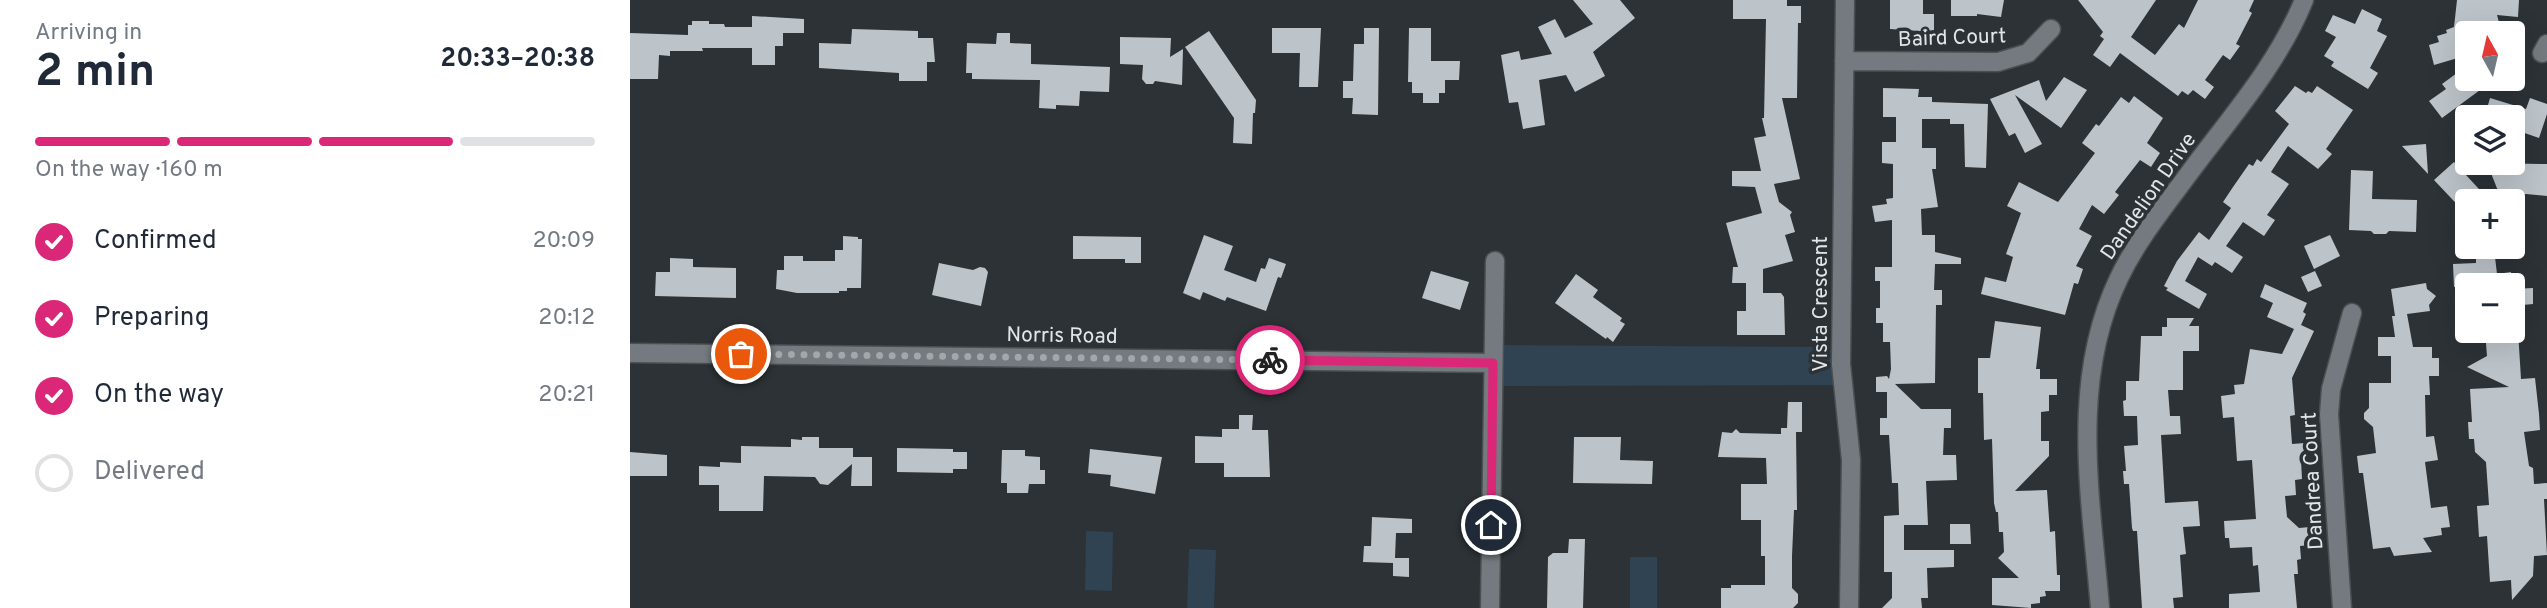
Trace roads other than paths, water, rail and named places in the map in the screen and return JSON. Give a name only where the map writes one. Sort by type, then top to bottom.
[{"type":"street","name":"Vista Crescent","points":[[1845,0],[1841,364],[1851,460],[1849,608]]},
{"type":"street","name":"Dandelion Drive","points":[[2100,608],[2087,421],[2092,359],[2106,306],[2131,255],[2285,43],[2304,0]]},
{"type":"street","name":"Baird Court","points":[[1844,61],[1998,62],[2028,53],[2051,29]]},
{"type":"street","points":[[1490,608],[1495,261]]},
{"type":"street","name":"Dandrea Court","points":[[2342,608],[2329,414],[2331,389],[2352,313]]},
{"type":"street","name":"Norris Road","points":[[630,353],[1493,363]]}]
